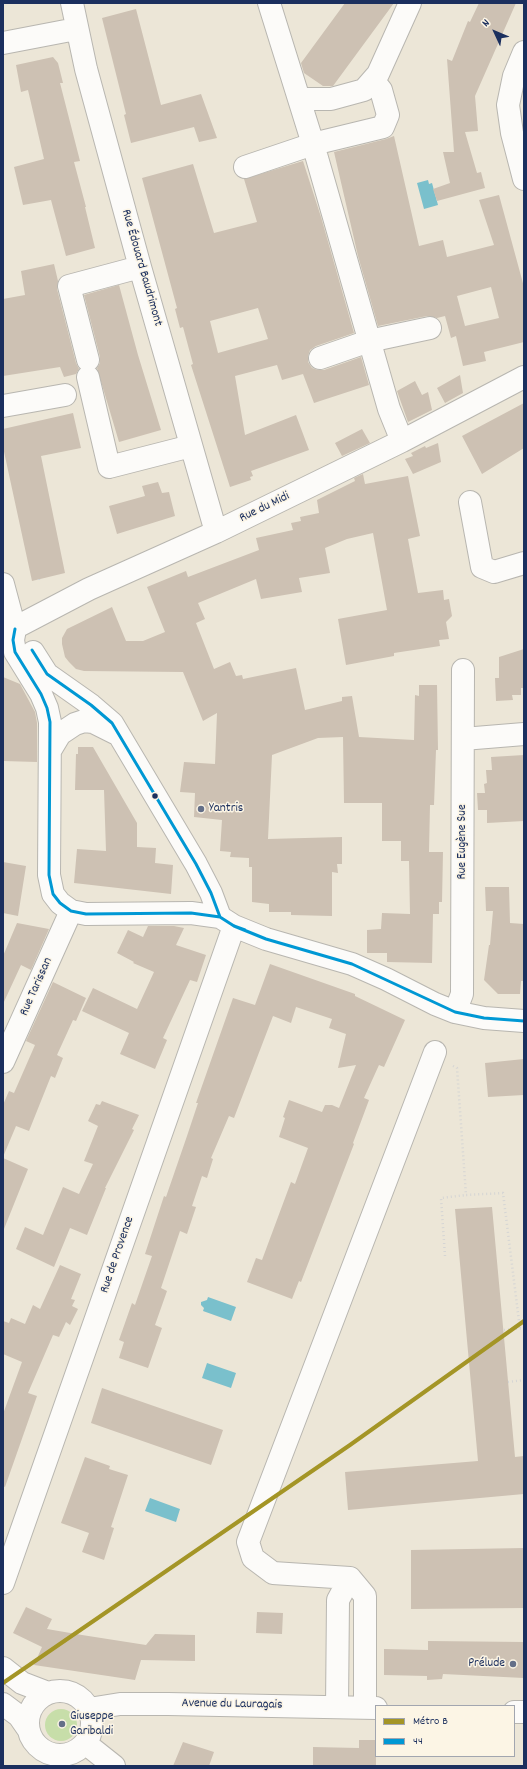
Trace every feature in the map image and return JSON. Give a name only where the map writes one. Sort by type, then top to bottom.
[{"type":"street","name":"Rue Édouard Baudrimont","points":[[72,3],[76,29],[140,267],[216,532]]},
{"type":"street","points":[[269,3],[313,144],[389,409],[402,441]]},
{"type":"street","points":[[299,99],[331,99],[364,90],[378,74],[410,3]]},
{"type":"street","points":[[3,43],[76,29]]},
{"type":"street","points":[[524,52],[514,76],[508,105],[512,133],[524,179]]},
{"type":"street","points":[[244,167],[313,144],[383,127],[388,114],[381,90],[373,80]]},
{"type":"street","points":[[140,267],[69,286],[88,368],[108,467],[191,446]]},
{"type":"street","points":[[320,358],[370,341],[430,328]]},
{"type":"street","name":"Rue du Midi","points":[[9,632],[89,589],[216,532],[402,441],[524,377]]},
{"type":"street","points":[[3,406],[65,394]]},
{"type":"street","points":[[470,502],[482,567],[494,572],[524,563]]},
{"type":"street","points":[[3,584],[9,632],[13,640],[15,652],[34,680],[47,708],[50,722],[49,875],[53,894],[60,903],[71,911],[86,914],[191,913],[227,921],[266,939],[352,964],[455,1012],[484,1018],[524,1021]]},
{"type":"street","points":[[9,632],[28,643],[47,674],[104,715],[120,735],[196,864],[227,921]]},
{"type":"street","name":"Rue Eugène Sue","points":[[455,1012],[462,994],[462,670]]},
{"type":"street","points":[[51,749],[60,734],[67,728],[84,721],[102,726],[120,735]]},
{"type":"street","points":[[463,739],[524,734]]},
{"type":"street","name":"Rue Tarissan","points":[[3,1062],[71,911]]},
{"type":"street","name":"Rue de Provence","points":[[3,1583],[227,921]]},
{"type":"street","points":[[370,1708],[365,1596],[350,1578],[273,1573],[254,1558],[248,1542],[435,1052]]},
{"type":"street","points":[[337,1707],[338,1600],[350,1578]]},
{"type":"street","points":[[3,1668],[13,1684],[48,1693],[62,1691],[75,1695],[83,1701],[91,1717],[92,1726],[90,1735],[85,1743],[78,1749],[70,1754],[60,1755],[52,1760],[35,1744],[19,1716],[3,1704]]},
{"type":"street","points":[[28,1730],[30,1712],[34,1704],[48,1693]]},
{"type":"street","name":"Avenue du Lauragais","points":[[88,1709],[120,1704],[370,1708]]},
{"type":"street","points":[[85,1743],[114,1766]]},
{"type":"path","points":[[457,1068],[466,1195]]},
{"type":"path","points":[[445,1256],[441,1198],[503,1193],[520,1329]]},
{"type":"path","points":[[504,1330],[524,1328]]},
{"type":"path","points":[[508,1382],[524,1380]]},
{"type":"green space","points":[[58,1709],[64,1709],[74,1716],[77,1725],[76,1731],[70,1738],[64,1741],[58,1741],[48,1734],[45,1728],[45,1722],[52,1712]]},
{"type":"water","points":[[428,180],[429,184],[432,183],[438,205],[424,209],[417,183]]},
{"type":"water","points":[[208,1297],[236,1307],[231,1321],[203,1311],[204,1308],[201,1305],[201,1302],[207,1300]]},
{"type":"water","points":[[207,1363],[236,1373],[231,1388],[202,1378]]},
{"type":"water","points":[[150,1498],[180,1509],[176,1522],[145,1511]]},
{"type":"building","points":[[345,3],[394,3],[333,86],[323,86],[304,73],[301,63]]},
{"type":"building","points":[[479,3],[516,3],[475,96],[478,131],[465,132],[477,173],[481,172],[485,188],[437,201],[433,189],[450,183],[443,152],[454,152],[447,59],[452,61],[468,21],[470,22]]},
{"type":"building","points":[[136,9],[161,105],[201,94],[217,138],[199,142],[194,127],[131,143],[124,115],[126,114],[102,18]]},
{"type":"building","points":[[53,57],[58,63],[63,83],[60,83],[80,161],[74,162],[95,248],[66,256],[51,200],[23,205],[14,167],[44,159],[28,90],[21,92],[16,65]]},
{"type":"building","points":[[394,136],[419,246],[443,240],[447,257],[494,245],[479,200],[499,195],[524,287],[524,342],[484,352],[486,361],[463,366],[456,336],[451,338],[445,316],[437,318],[427,316],[378,326],[358,256],[334,152]],"holes":[[[491,287],[499,318],[465,326],[457,296]]]},
{"type":"building","points":[[303,161],[321,217],[354,333],[316,346],[310,350],[308,362],[312,368],[324,370],[361,357],[369,385],[314,403],[303,374],[282,380],[277,365],[235,376],[245,435],[296,415],[309,450],[251,471],[253,476],[250,477],[251,480],[230,487],[191,365],[193,364],[183,327],[180,328],[175,309],[177,308],[142,178],[193,164],[214,233],[257,222],[244,179]],"holes":[[[258,308],[268,339],[218,353],[210,321]]]},
{"type":"building","points":[[54,264],[58,281],[57,289],[76,363],[79,369],[76,374],[64,377],[60,367],[3,376],[3,299],[25,295],[21,271]]},
{"type":"building","points":[[119,285],[138,355],[161,430],[119,442],[97,368],[100,363],[100,357],[84,295]]},
{"type":"building","points":[[460,375],[463,393],[445,403],[437,388]]},
{"type":"building","points":[[415,381],[422,395],[428,392],[432,410],[408,422],[397,391]]},
{"type":"building","points":[[524,403],[524,448],[482,474],[462,436]]},
{"type":"building","points":[[73,413],[81,448],[41,456],[65,573],[32,581],[3,447],[3,429]]},
{"type":"building","points":[[362,429],[370,443],[342,456],[335,443]]},
{"type":"building","points":[[438,443],[441,462],[413,474],[405,459],[413,456],[411,453],[425,446],[426,448]]},
{"type":"building","points":[[363,474],[365,484],[408,476],[420,536],[408,539],[418,593],[443,590],[444,600],[449,599],[452,616],[446,622],[449,639],[439,640],[440,646],[394,653],[394,656],[346,665],[338,619],[387,610],[373,533],[347,539],[325,548],[330,573],[299,578],[302,592],[261,599],[256,579],[198,603],[205,619],[196,623],[214,669],[230,662],[236,676],[242,675],[243,679],[296,668],[305,710],[342,701],[342,697],[352,696],[359,737],[414,740],[415,695],[419,696],[419,685],[437,685],[438,750],[436,750],[434,805],[430,805],[429,852],[443,852],[442,902],[439,902],[439,914],[433,914],[432,963],[387,962],[387,953],[367,953],[367,930],[381,929],[382,913],[410,914],[409,861],[401,861],[401,841],[382,841],[382,803],[344,803],[343,737],[318,738],[272,755],[268,839],[342,837],[342,864],[337,864],[338,873],[332,872],[332,916],[291,915],[291,912],[269,912],[269,904],[252,902],[252,867],[249,867],[249,858],[230,857],[231,852],[220,851],[222,820],[194,817],[195,793],[180,792],[184,762],[215,764],[217,713],[203,721],[183,672],[84,671],[76,669],[69,662],[65,657],[62,644],[62,638],[67,629],[112,607],[126,641],[143,641],[165,632],[147,587],[186,571],[188,577],[259,550],[256,538],[293,530],[291,523],[301,521],[300,517],[319,513],[317,500],[355,481],[354,478]]},
{"type":"building","points":[[158,482],[162,493],[169,492],[175,516],[117,534],[109,506],[145,496],[142,486]]},
{"type":"building","points":[[524,649],[524,688],[521,688],[521,695],[512,695],[513,700],[496,701],[495,678],[499,678],[499,657]]},
{"type":"building","points":[[3,677],[20,684],[35,712],[37,723],[37,762],[3,761]]},
{"type":"building","points":[[78,747],[93,747],[137,823],[137,847],[156,848],[155,863],[173,865],[171,894],[74,883],[77,849],[106,851],[104,790],[75,790],[76,754],[78,754]]},
{"type":"building","points":[[524,755],[524,821],[487,823],[487,810],[478,810],[477,793],[485,793],[484,784],[487,783],[486,770],[492,770],[491,757]]},
{"type":"building","points":[[3,862],[26,866],[18,916],[3,913]]},
{"type":"building","points":[[485,887],[509,887],[510,923],[524,924],[524,981],[521,981],[520,994],[498,994],[484,980],[490,945],[493,911],[486,911]]},
{"type":"building","points":[[17,923],[49,929],[31,970],[21,965],[3,1004],[3,956]]},
{"type":"building","points":[[148,926],[174,926],[184,928],[176,945],[206,955],[197,982],[190,980],[163,1038],[167,1040],[155,1069],[120,1054],[129,1033],[82,1011],[93,988],[137,1009],[154,972],[133,963],[134,962],[117,953],[128,930],[143,937]]},
{"type":"building","points":[[270,964],[355,994],[355,996],[405,1020],[384,1067],[379,1065],[364,1098],[369,1100],[353,1143],[354,1144],[301,1282],[299,1281],[292,1299],[247,1282],[256,1258],[262,1260],[291,1182],[295,1184],[308,1148],[279,1137],[285,1118],[283,1117],[289,1100],[322,1112],[325,1105],[332,1105],[339,1108],[356,1065],[338,1068],[346,1034],[329,1028],[332,1019],[296,1007],[291,1023],[273,1016],[234,1118],[229,1116],[211,1158],[213,1159],[207,1178],[202,1176],[192,1206],[196,1207],[187,1234],[180,1231],[161,1288],[167,1291],[155,1325],[162,1328],[148,1368],[119,1358],[124,1342],[119,1340],[132,1303],[135,1305],[152,1256],[145,1254],[164,1196],[166,1197],[187,1136],[198,1103],[196,1103],[233,998],[255,1005]]},
{"type":"building","points":[[53,982],[86,998],[76,1021],[73,1020],[57,1055],[63,1058],[55,1078],[51,1076],[29,1131],[16,1126],[3,1157],[3,1105],[9,1091],[14,1093],[35,1045],[26,1041]]},
{"type":"building","points":[[524,1059],[524,1095],[488,1097],[485,1063]]},
{"type":"building","points":[[102,1101],[139,1115],[132,1129],[134,1130],[105,1188],[87,1235],[70,1228],[54,1267],[16,1249],[25,1227],[43,1235],[63,1187],[79,1194],[93,1164],[84,1161],[98,1126],[88,1121],[96,1104],[100,1105]]},
{"type":"building","points":[[3,1158],[28,1169],[4,1229],[3,1229]]},
{"type":"building","points":[[492,1207],[515,1457],[524,1456],[524,1494],[348,1510],[345,1472],[478,1461],[455,1209]]},
{"type":"building","points":[[60,1265],[81,1274],[71,1299],[75,1300],[72,1306],[78,1309],[70,1325],[66,1322],[59,1337],[53,1335],[28,1393],[37,1396],[5,1487],[3,1486],[3,1414],[22,1362],[3,1354],[3,1321],[9,1323],[11,1318],[25,1324],[33,1305],[40,1309]]},
{"type":"building","points":[[102,1388],[223,1430],[211,1465],[91,1423]]},
{"type":"building","points":[[85,1457],[110,1466],[109,1469],[128,1475],[111,1527],[114,1528],[104,1560],[82,1552],[89,1533],[61,1523]]},
{"type":"building","points":[[524,1548],[524,1608],[411,1609],[411,1550]]},
{"type":"building","points":[[26,1607],[52,1619],[47,1629],[82,1635],[146,1645],[155,1634],[195,1635],[195,1661],[141,1660],[135,1680],[34,1665],[42,1647],[13,1633]]},
{"type":"building","points":[[257,1612],[283,1613],[282,1634],[256,1633]]},
{"type":"building","points":[[428,1641],[524,1642],[524,1678],[443,1674],[442,1679],[427,1680],[427,1676],[384,1675],[384,1649],[428,1650]]},
{"type":"building","points":[[359,1740],[375,1740],[376,1766],[313,1766],[313,1747],[359,1748]]},
{"type":"building","points":[[183,1742],[214,1752],[209,1766],[173,1766]]},
{"type":"metro line","name":"B","points":[[3,1683],[350,1445],[524,1321]]},
{"type":"transit line","name":"44","points":[[15,629],[13,640],[15,652],[41,694],[47,708],[50,722],[49,875],[53,894],[60,903],[71,911],[86,914],[191,913],[220,917],[234,926],[266,939],[352,964],[455,1012],[484,1018],[524,1021]]},
{"type":"transit line","name":"44","points":[[32,650],[47,674],[91,705],[112,723],[196,864],[211,893],[220,917],[234,926],[245,930]]},
{"type":"place","name":"Yantris","points":[[201,809]]},
{"type":"place","name":"Prélude","points":[[513,1664]]},
{"type":"place","name":"Giuseppe Garibaldi","points":[[62,1724]]}]
